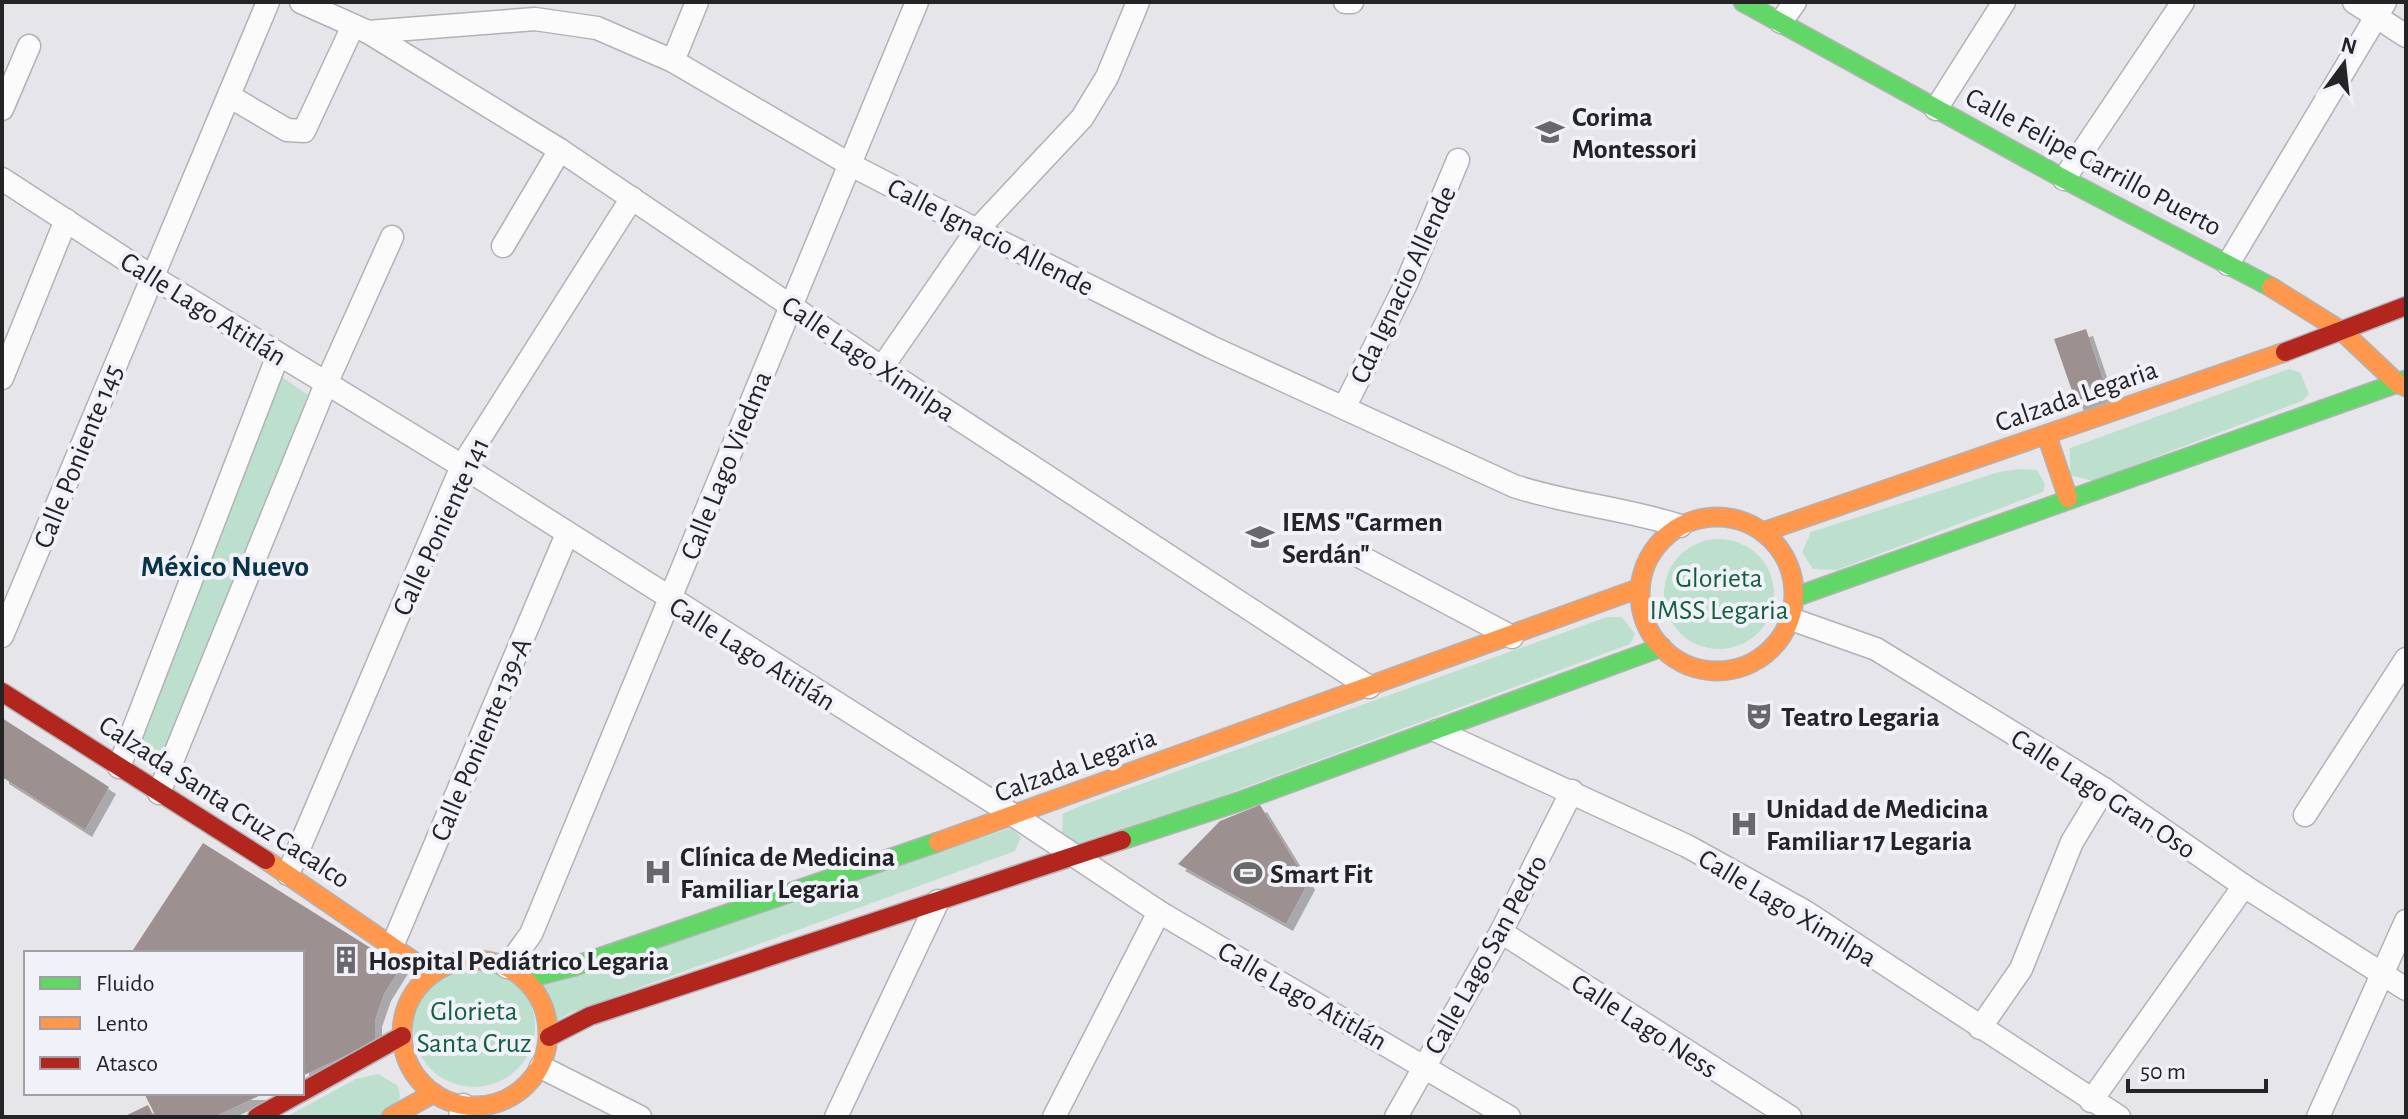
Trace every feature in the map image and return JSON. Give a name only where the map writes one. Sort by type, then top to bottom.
[{"type":"main road","name":"Calle Felipe Carrillo Puerto","points":[[1743,2],[2321,316],[2403,383]]},
{"type":"main road","name":"Calzada Legaria","points":[[1763,532],[2343,332],[2406,306]]},
{"type":"main road","points":[[1793,608],[2068,498],[2403,383]]},
{"type":"main road","points":[[2047,436],[2068,498]]},
{"type":"main road","points":[[1722,517],[1744,521],[1763,532],[1784,554],[1794,582],[1793,608],[1780,638],[1765,654],[1745,665],[1723,670],[1701,669],[1680,661],[1662,647],[1645,620],[1640,588],[1653,552],[1680,526],[1700,518],[1722,517]]},
{"type":"main road","name":"Calzada Legaria","points":[[516,973],[575,966],[1015,816],[1640,588]]},
{"type":"main road","points":[[549,1037],[590,1016],[1075,857],[1437,731],[1662,647]]},
{"type":"main road","name":"Calzada Santa Cruz Cacalco","points":[[2,692],[288,874],[432,974]]},
{"type":"main road","points":[[468,961],[516,973],[543,1005],[549,1037],[541,1067],[527,1085],[509,1099],[462,1111],[434,1093],[411,1068],[402,1036],[406,1011],[418,988],[432,974],[468,961]]},
{"type":"main road","points":[[413,963],[418,988]]},
{"type":"main road","points":[[304,1091],[402,1036]]},
{"type":"main road","points":[[391,1117],[434,1093]]},
{"type":"main road","points":[[257,1117],[297,1095]]},
{"type":"street","name":"Calle Poniente 145","points":[[2,636],[268,2]]},
{"type":"street","name":"Calle Ignacio Allende","points":[[301,2],[360,29],[557,20],[597,28],[673,61],[851,165],[1211,347],[1514,486],[1545,496],[1642,513],[1680,526]]},
{"type":"street","points":[[673,61],[697,2]]},
{"type":"street","name":"Calle Lago Viedma","points":[[516,973],[917,2]]},
{"type":"street","points":[[883,366],[977,230],[1082,118],[1107,77],[1138,2]]},
{"type":"street","points":[[1781,22],[1795,2]]},
{"type":"street","points":[[1936,109],[2004,2]]},
{"type":"street","points":[[2064,179],[2183,2]]},
{"type":"street","points":[[2354,2],[2381,9],[2406,36]]},
{"type":"street","points":[[2228,264],[2381,9]]},
{"type":"street","points":[[229,96],[287,130],[304,131],[360,29]]},
{"type":"street","name":"Calle Lago Ximilpa","points":[[360,29],[560,150],[1086,504],[1369,687]]},
{"type":"street","points":[[2,109],[29,46]]},
{"type":"street","points":[[503,246],[560,150]]},
{"type":"street","name":"Cda Ignacio Allende","points":[[1345,406],[1407,282],[1458,160]]},
{"type":"street","name":"Calle Lago Atitlán","points":[[2,179],[151,276],[462,466],[1015,816],[1159,912],[1509,1117]]},
{"type":"street","name":"Calle Poniente 141","points":[[288,874],[462,466],[632,198]]},
{"type":"street","points":[[2,378],[66,220]]},
{"type":"street","points":[[159,793],[326,384],[392,237]]},
{"type":"street","points":[[119,767],[278,355]]},
{"type":"street","name":"Calle Poniente 139-A","points":[[393,944],[567,534]]},
{"type":"street","points":[[1361,557],[1512,637]]},
{"type":"street","name":"Calle Lago Gran Oso","points":[[1793,608],[1876,649],[2104,789],[2244,886],[2406,989]]},
{"type":"street","points":[[2305,815],[2406,659]]},
{"type":"street","name":"Calle Lago Ximilpa","points":[[1437,731],[1687,846],[1804,911],[2119,1117]]},
{"type":"street","points":[[1980,1028],[2021,969],[2072,842],[2104,789]]},
{"type":"street","name":"Calle Lago San Pedro","points":[[1396,1117],[1501,932],[1572,791]]},
{"type":"street","points":[[2091,1101],[2244,886]]},
{"type":"street","points":[[836,1117],[938,901]]},
{"type":"street","points":[[1054,1117],[1159,912]]},
{"type":"street","points":[[2318,1117],[2406,921]]},
{"type":"street","name":"Calle Lago Ness","points":[[1501,932],[1790,1117]]},
{"type":"street","points":[[541,1067],[640,1117]]},
{"type":"green space","points":[[2289,369],[2300,372],[2309,394],[2302,401],[2093,481],[2070,475],[2070,448]]},
{"type":"green space","points":[[282,377],[308,395],[165,766],[132,753]]},
{"type":"green space","points":[[2037,470],[2045,484],[2043,492],[1837,570],[1813,569],[1802,552],[1811,532],[1999,472]]},
{"type":"green space","name":"Glorieta IMSS Legaria","points":[[1719,539],[1740,543],[1758,555],[1770,573],[1774,594],[1770,615],[1758,633],[1740,645],[1719,649],[1698,645],[1680,633],[1668,615],[1664,594],[1668,573],[1680,555],[1698,543]]},
{"type":"green space","points":[[1607,617],[1622,617],[1635,634],[1630,644],[1222,796],[1078,843],[1062,835],[1063,814],[1080,806]]},
{"type":"green space","points":[[1011,828],[1021,837],[1015,851],[569,1013],[553,1023],[551,1008],[539,983]]},
{"type":"green space","name":"Glorieta Santa Cruz","points":[[474,965],[497,970],[517,983],[530,1003],[535,1026],[530,1049],[517,1069],[497,1082],[474,1087],[451,1082],[431,1069],[418,1049],[413,1026],[418,1003],[431,983],[451,970]]},
{"type":"green space","points":[[378,1074],[398,1086],[400,1097],[393,1117],[286,1117],[356,1079]]},
{"type":"building","points":[[2086,329],[2108,394],[2077,405],[2054,339]]},
{"type":"building","points":[[2,718],[109,787],[85,830],[2,777]]},
{"type":"building","name":"Smart Fit","points":[[1260,805],[1308,883],[1286,924],[1178,864],[1220,821]]},
{"type":"building","name":"Hospital Pediátrico Legaria","points":[[203,843],[401,967],[384,994],[375,1020],[375,1042],[304,1075],[304,951],[132,951]]},
{"type":"building","points":[[145,1095],[261,1095],[214,1117],[156,1117]]},
{"type":"building","points":[[148,1105],[154,1117],[123,1117]]},
{"type":"traffic: fast","points":[[1743,2],[2064,179],[2271,287]]},
{"type":"traffic: fast","points":[[1795,597],[2406,380]]},
{"type":"traffic: fast","points":[[1122,840],[1238,802],[1662,647]]},
{"type":"traffic: fast","points":[[525,979],[575,966],[938,842]]},
{"type":"traffic: slow","points":[[2271,287],[2343,332],[2397,383],[2406,387]]},
{"type":"traffic: slow","points":[[1763,532],[2285,352]]},
{"type":"traffic: slow","points":[[2047,436],[2068,498]]},
{"type":"traffic: slow","points":[[1717,517],[1746,523],[1771,540],[1788,565],[1794,594],[1788,623],[1771,648],[1746,665],[1717,671],[1688,665],[1663,648],[1646,623],[1640,594],[1646,565],[1663,540],[1688,523],[1717,517]]},
{"type":"traffic: slow","points":[[938,842],[1640,588]]},
{"type":"traffic: slow","points":[[266,860],[432,974]]},
{"type":"traffic: slow","points":[[475,960],[503,966],[527,981],[542,1005],[548,1033],[542,1061],[527,1085],[503,1100],[475,1106],[447,1100],[423,1085],[408,1061],[402,1033],[408,1005],[423,981],[447,966],[475,960]]},
{"type":"traffic: slow","points":[[391,1117],[434,1093]]},
{"type":"traffic: jam","points":[[2285,352],[2406,306]]},
{"type":"traffic: jam","points":[[2,692],[266,860]]},
{"type":"traffic: jam","points":[[549,1037],[590,1016],[1122,840]]},
{"type":"traffic: jam","points":[[304,1091],[402,1036]]},
{"type":"traffic: jam","points":[[257,1117],[296,1095]]},
{"type":"place","name":"Corima Montessori","points":[[1550,132]]},
{"type":"place","name":"IEMS \"Carmen Serdán\"","points":[[1260,537]]},
{"type":"place","name":"Teatro Legaria","points":[[1759,716]]},
{"type":"place","name":"Unidad de Medicina Familiar 17 Legaria","points":[[1744,824]]},
{"type":"place","name":"Clínica de Medicina Familiar Legaria","points":[[658,872]]},
{"type":"place","name":"Smart Fit","points":[[1248,873]]},
{"type":"place","name":"Hospital Pediátrico Legaria","points":[[346,960]]},
{"type":"district","name":"México Nuevo","points":[[225,566]]}]
